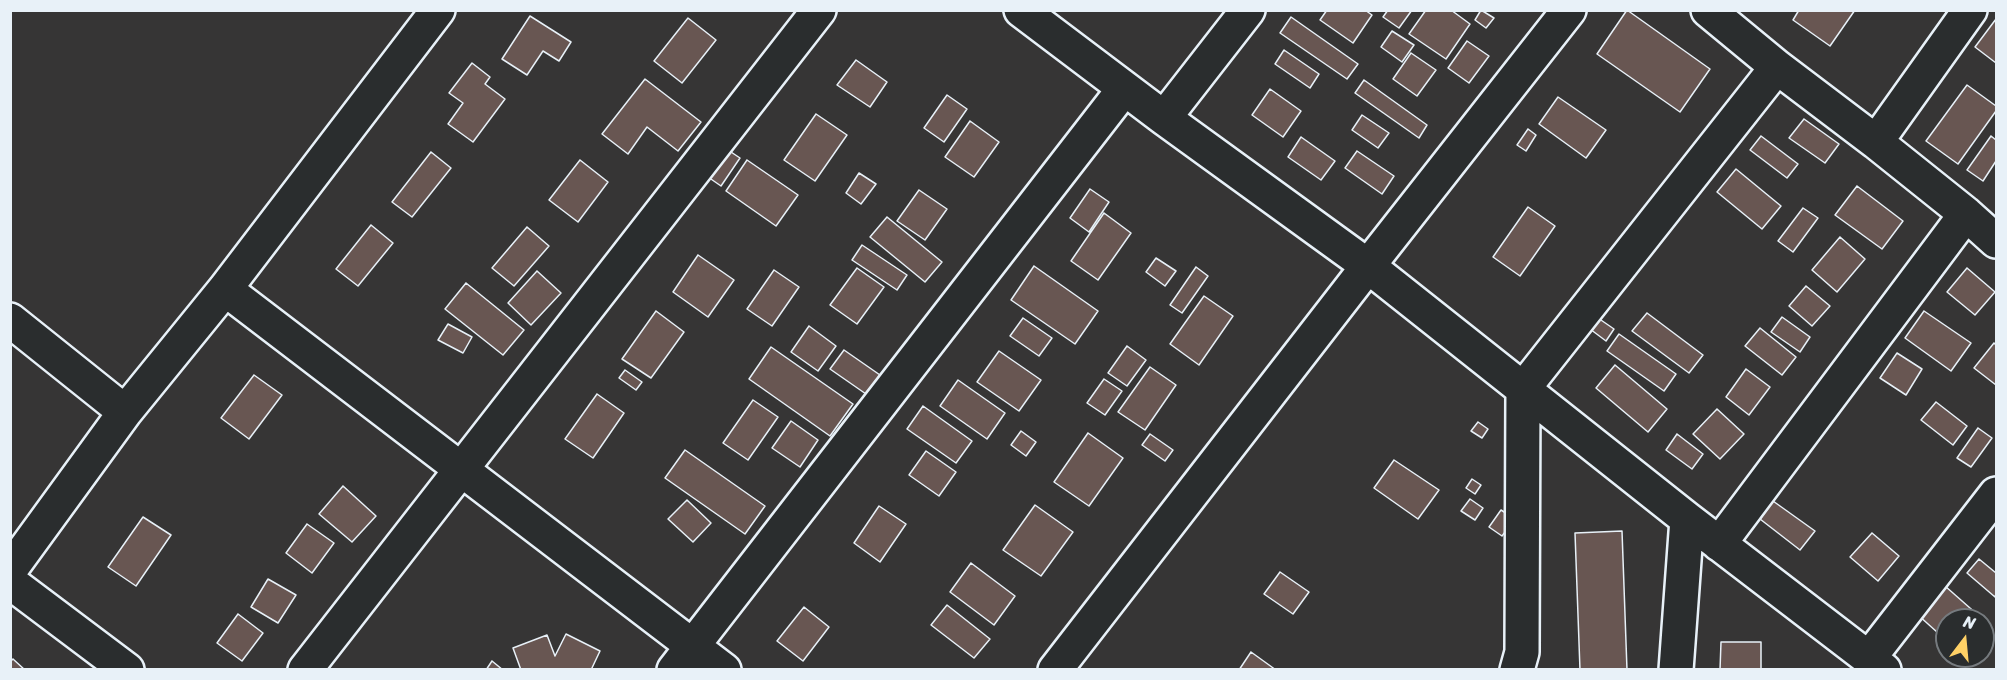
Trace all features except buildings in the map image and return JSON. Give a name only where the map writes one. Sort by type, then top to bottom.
[{"type":"street","points":[[10,570],[125,412],[225,289],[438,10]]},
{"type":"street","points":[[305,669],[819,10]]},
{"type":"street","points":[[1021,10],[1124,89],[1368,266],[1687,519],[1876,664],[1996,494]]},
{"type":"street","points":[[1164,118],[1248,10]]},
{"type":"street","points":[[1055,669],[1569,10]]},
{"type":"street","points":[[1876,142],[1970,10]]},
{"type":"street","points":[[1708,11],[1876,142],[1996,241]]},
{"type":"street","points":[[1517,669],[1522,652],[1522,389],[1778,67]]},
{"type":"street","points":[[683,657],[1124,89]]},
{"type":"street","points":[[1719,544],[1966,214]]},
{"type":"street","points":[[225,289],[462,469],[683,657],[724,669]]},
{"type":"street","points":[[10,320],[125,412]]},
{"type":"street","points":[[1676,669],[1687,519]]},
{"type":"street","points":[[10,582],[127,669]]}]
